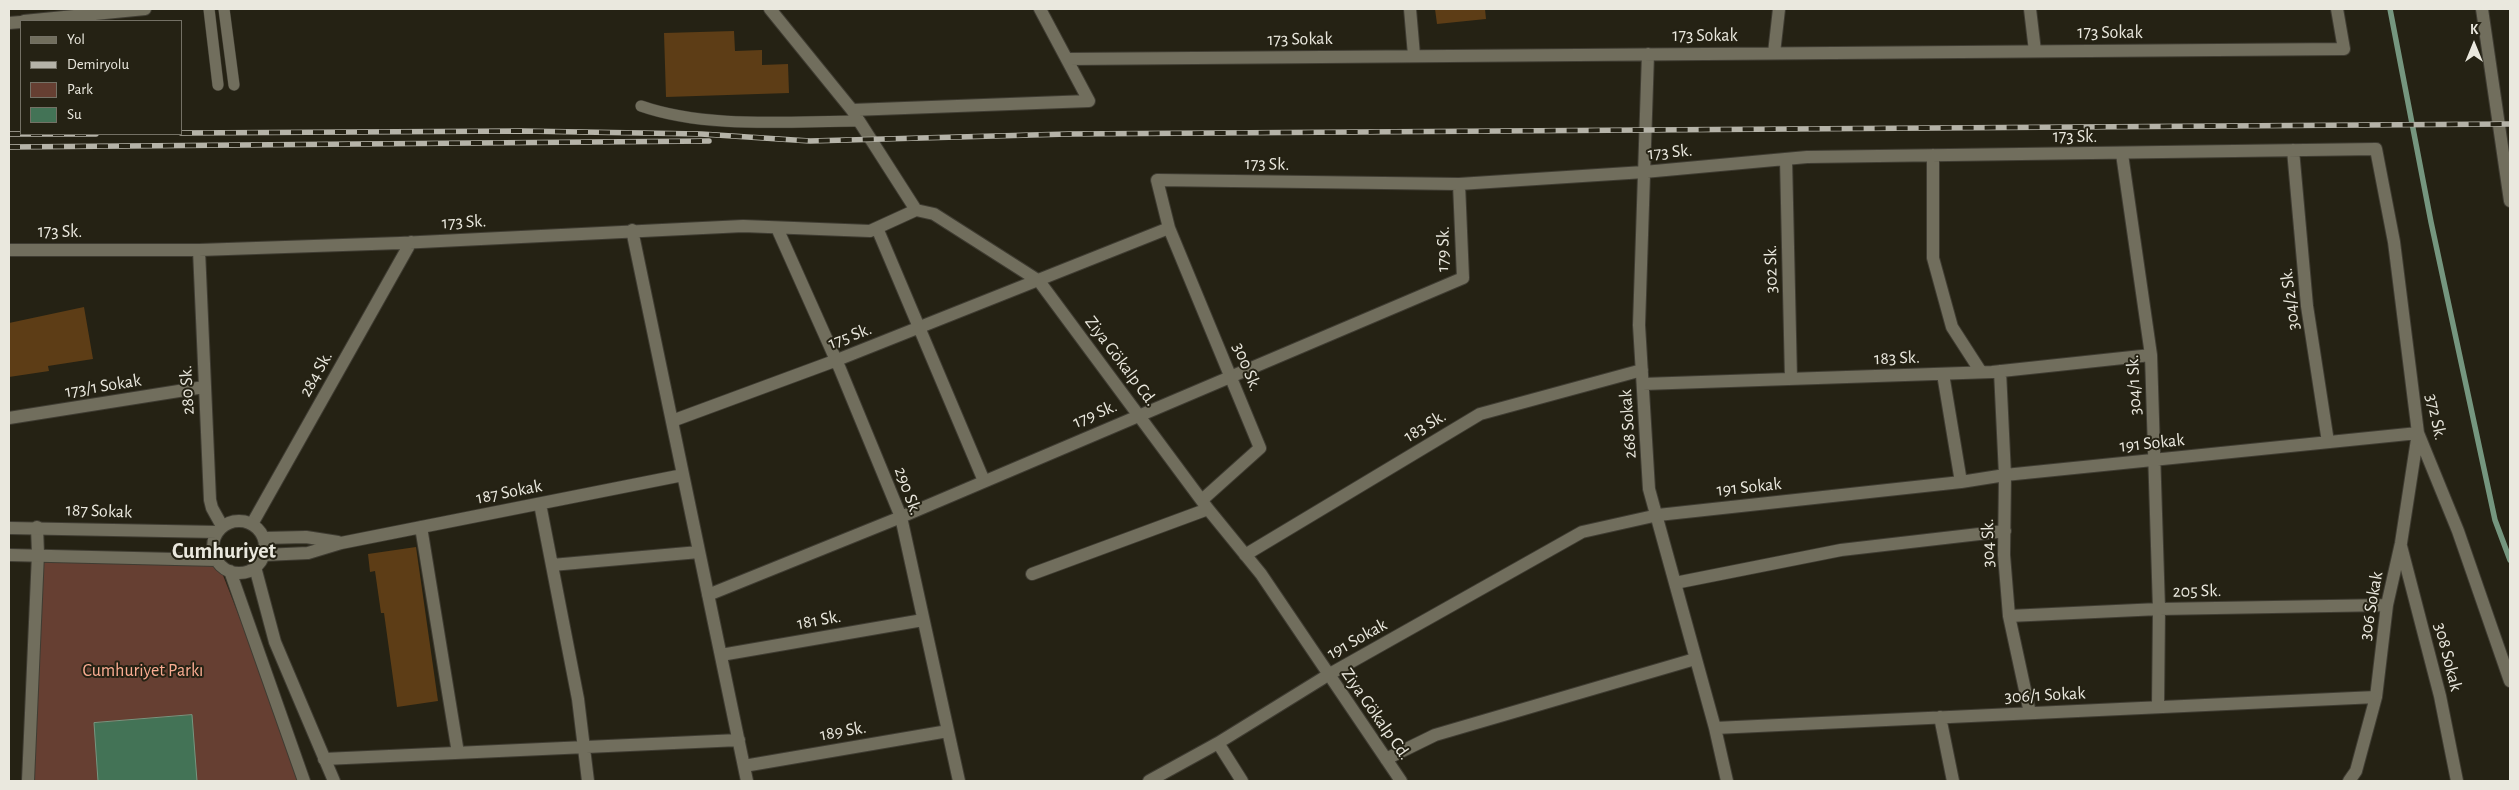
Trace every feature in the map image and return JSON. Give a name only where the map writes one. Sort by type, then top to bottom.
[{"type":"street","points":[[33,20],[145,9]]},
{"type":"street","points":[[770,9],[852,110],[916,210]]},
{"type":"street","points":[[852,110],[1088,101],[1040,9]]},
{"type":"street","points":[[1410,9],[1414,55]]},
{"type":"street","points":[[1774,53],[1779,9]]},
{"type":"street","points":[[2030,9],[2035,51]]},
{"type":"street","name":"173 Sokak","points":[[1067,59],[2344,49],[2337,9]]},
{"type":"street","points":[[2482,9],[2510,201]]},
{"type":"street","name":"268 Sokak","points":[[1648,54],[1639,325],[1649,489],[1658,514],[1695,659],[1715,728],[1726,781]]},
{"type":"street","name":"173 Sk.","points":[[1169,228],[1157,180],[1459,184],[1644,172],[1807,157],[2376,149]]},
{"type":"street","name":"372 Sk.","points":[[2376,149],[2394,242],[2418,432],[2458,531],[2510,681]]},
{"type":"street","name":"304/2 Sk.","points":[[2293,150],[2307,306],[2328,442]]},
{"type":"street","name":"304/1 Sk.","points":[[2122,154],[2151,355],[2159,609],[2158,707]]},
{"type":"street","points":[[1933,156],[1933,258],[1952,327],[1981,372]]},
{"type":"street","name":"302 Sk.","points":[[1786,159],[1791,379]]},
{"type":"street","name":"179 Sk.","points":[[708,595],[900,517],[1463,278],[1459,184]]},
{"type":"street","name":"173 Sk.","points":[[9,250],[199,250],[744,226],[870,231],[916,210]]},
{"type":"street","name":"Ziya Gökalp Cd.","points":[[916,210],[934,214],[1039,281],[1140,414],[1205,505],[1261,574],[1401,781]]},
{"type":"street","name":"290 Sk.","points":[[777,228],[836,360],[900,517],[959,781]]},
{"type":"street","points":[[877,228],[984,481]]},
{"type":"street","points":[[1039,281],[1169,228]]},
{"type":"street","name":"300 Sk.","points":[[1032,574],[1205,505],[1260,448],[1232,376],[1169,228]]},
{"type":"street","points":[[632,230],[747,781]]},
{"type":"street","name":"284 Sk.","points":[[252,524],[411,242]]},
{"type":"street","name":"280 Sk.","points":[[199,250],[210,500],[220,529]]},
{"type":"street","name":"175 Sk.","points":[[672,421],[1039,281]]},
{"type":"street","name":"183 Sk.","points":[[1642,384],[2000,371],[2151,355]]},
{"type":"street","name":"183 Sk.","points":[[1245,555],[1480,414],[1642,370]]},
{"type":"street","name":"304 Sk.","points":[[2000,371],[2005,475],[2004,531],[2009,616],[2030,713]]},
{"type":"street","points":[[1943,374],[1961,482]]},
{"type":"street","name":"173/1 Sokak","points":[[9,418],[204,387]]},
{"type":"street","name":"191 Sokak","points":[[1149,781],[1218,743],[1328,675],[1582,532],[1658,514],[1961,482],[2005,475],[2154,461],[2418,432]]},
{"type":"street","name":"306 Sokak","points":[[2349,781],[2356,771],[2376,697],[2386,605],[2401,543],[2418,432]]},
{"type":"street","name":"187 Sokak","points":[[264,555],[308,553],[341,543],[683,475]]},
{"type":"street","points":[[540,504],[578,699],[588,781]]},
{"type":"street","points":[[230,571],[247,572],[255,567],[264,555],[264,538],[252,524],[235,520],[220,529],[213,541],[213,551],[217,560],[230,571],[304,781]]},
{"type":"street","points":[[28,781],[38,554],[37,527]]},
{"type":"street","points":[[421,527],[458,753]]},
{"type":"street","name":"187 Sokak","points":[[9,528],[220,529]]},
{"type":"street","points":[[1675,583],[1841,550],[2004,531]]},
{"type":"street","name":"187 Sokak","points":[[264,538],[306,537],[341,543]]},
{"type":"street","name":"308 Sokak","points":[[2401,543],[2440,696],[2457,781]]},
{"type":"street","points":[[552,565],[700,552]]},
{"type":"street","points":[[9,555],[38,554],[217,560]]},
{"type":"street","points":[[255,567],[275,642],[334,781]]},
{"type":"street","name":"205 Sk.","points":[[2009,616],[2159,609],[2386,605]]},
{"type":"street","name":"181 Sk.","points":[[721,655],[923,620]]},
{"type":"street","points":[[1386,759],[1435,735],[1695,659]]},
{"type":"street","name":"306/1 Sokak","points":[[1715,728],[2376,697]]},
{"type":"street","points":[[1940,717],[1953,781]]},
{"type":"street","name":"189 Sk.","points":[[744,766],[948,731]]},
{"type":"street","points":[[324,759],[739,740]]},
{"type":"street","points":[[1218,743],[1242,781]]},
{"type":"lane","points":[[209,9],[218,85]]},
{"type":"lane","points":[[224,9],[234,85]]},
{"type":"lane","points":[[641,106],[666,114],[736,120],[859,121]]},
{"type":"green space","name":"Cumhuriyet Parkı","points":[[38,554],[217,560],[304,781],[28,781]]},
{"type":"water","points":[[192,715],[197,781],[98,781],[94,723]]},
{"type":"building","points":[[1435,9],[1485,9],[1486,19],[1437,24]]},
{"type":"building","points":[[734,31],[735,51],[762,50],[762,65],[788,64],[789,93],[666,97],[664,33]]},
{"type":"building","points":[[84,307],[93,359],[48,366],[49,371],[9,377],[9,323]]},
{"type":"building","points":[[416,547],[438,701],[397,707],[384,613],[381,613],[375,571],[370,572],[368,554]]},
{"type":"waterway","points":[[2390,9],[2431,222],[2495,520],[2510,560]]},
{"type":"railway","points":[[182,133],[522,131],[701,134],[810,141],[1069,134],[2510,124]]},
{"type":"railway","points":[[9,134],[20,134]]},
{"type":"railway","points":[[9,147],[709,141]]},
{"type":"district","name":"Cumhuriyet","points":[[224,551]]}]
